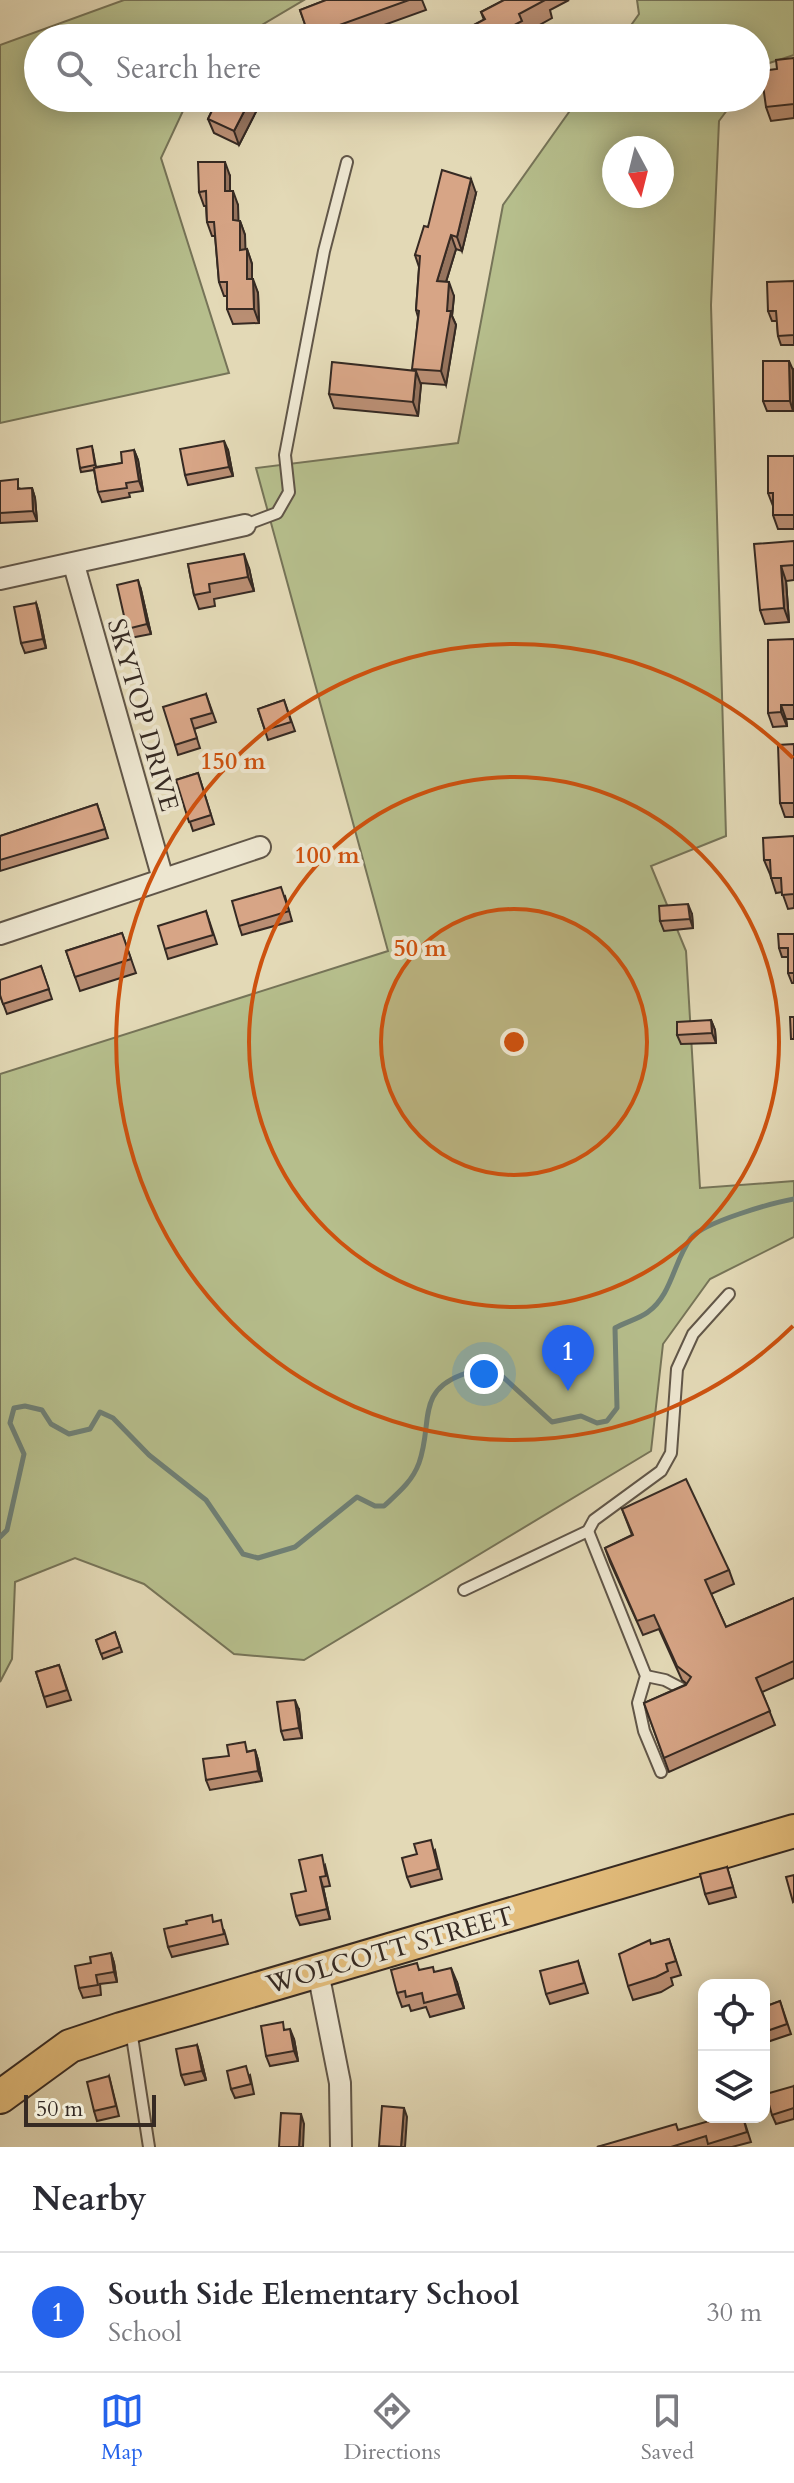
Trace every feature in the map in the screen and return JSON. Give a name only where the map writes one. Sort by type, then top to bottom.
[{"type":"main road","name":"WOLCOTT STREET","points":[[0,2097],[70,2046],[794,1831]]},
{"type":"street","points":[[0,579],[245,525]]},
{"type":"street","name":"SKYTOP DRIVE","points":[[74,565],[163,879]]},
{"type":"street","points":[[0,934],[260,847]]},
{"type":"street","points":[[318,1972],[340,2083],[341,2147]]},
{"type":"lane","points":[[245,525],[277,513],[289,492],[285,455],[324,251],[347,162]]},
{"type":"lane","points":[[464,1590],[588,1531],[594,1520],[661,1471],[671,1453],[677,1369],[693,1334],[729,1294]]},
{"type":"lane","points":[[588,1531],[646,1676],[638,1703],[644,1731],[661,1772]]},
{"type":"lane","points":[[646,1676],[665,1680],[688,1692]]},
{"type":"lane","points":[[131,2026],[149,2147]]},
{"type":"green space","points":[[124,0],[304,0],[264,24],[58,24]]},
{"type":"green space","points":[[637,0],[794,0],[794,55],[770,63],[770,24],[632,24],[639,14]]},
{"type":"green space","points":[[24,36],[24,112],[182,112],[161,158],[229,373],[0,423],[0,45]]},
{"type":"green space","points":[[569,112],[726,112],[719,121],[711,305],[726,836],[651,866],[686,951],[700,1188],[794,1181],[794,1237],[710,1279],[663,1344],[651,1451],[304,1660],[234,1654],[144,1584],[75,1558],[15,1582],[12,1659],[0,1682],[0,1074],[388,951],[256,468],[458,443],[503,205]]},
{"type":"building","points":[[326,0],[409,0],[342,24],[305,24],[300,10]]},
{"type":"building","points":[[504,0],[545,0],[519,14],[522,21],[516,24],[476,24],[485,19],[481,12]]},
{"type":"building","points":[[794,58],[794,104],[770,107],[770,70],[777,69],[776,60]]},
{"type":"building","points":[[211,112],[244,112],[234,131],[208,119]]},
{"type":"building","points":[[198,162],[225,162],[225,191],[233,191],[233,220],[240,221],[240,250],[247,249],[247,279],[253,279],[254,309],[227,309],[227,282],[219,282],[214,222],[207,222],[206,191],[199,192]]},
{"type":"building","points":[[442,170],[471,179],[457,237],[451,235],[437,281],[449,282],[447,311],[451,311],[441,371],[412,369],[419,311],[416,310],[420,256],[415,255],[424,226],[428,227]]},
{"type":"building","points":[[794,281],[794,335],[778,336],[776,311],[768,311],[767,282]]},
{"type":"building","points":[[763,361],[789,361],[790,401],[763,401]]},
{"type":"building","points":[[332,362],[416,371],[413,402],[329,394]]},
{"type":"building","points":[[224,441],[229,467],[185,475],[180,449]]},
{"type":"building","points":[[92,446],[95,465],[80,468],[77,449]]},
{"type":"building","points":[[134,450],[139,481],[126,483],[127,488],[98,492],[94,468],[122,463],[121,452]]},
{"type":"building","points":[[768,456],[794,456],[794,515],[773,515],[773,493],[768,493]]},
{"type":"building","points":[[18,479],[18,489],[32,488],[33,511],[0,513],[0,481]]},
{"type":"building","points":[[794,541],[794,565],[781,566],[784,608],[760,610],[754,544]]},
{"type":"building","points":[[244,554],[248,577],[209,584],[210,592],[194,595],[188,564]]},
{"type":"building","points":[[138,580],[147,624],[127,629],[117,585]]},
{"type":"building","points":[[36,603],[43,639],[21,643],[14,607]]},
{"type":"building","points":[[794,639],[794,705],[781,705],[781,712],[768,713],[768,640]]},
{"type":"building","points":[[206,694],[212,713],[191,719],[197,738],[175,745],[163,707]]},
{"type":"building","points":[[284,700],[291,722],[265,730],[258,709]]},
{"type":"building","points":[[794,744],[794,803],[780,803],[778,745]]},
{"type":"building","points":[[198,773],[211,815],[189,822],[176,780]]},
{"type":"building","points":[[97,804],[105,829],[0,860],[0,836]]},
{"type":"building","points":[[794,836],[794,894],[782,895],[781,878],[771,878],[770,860],[764,860],[763,838]]},
{"type":"building","points":[[281,887],[289,911],[239,926],[232,901]]},
{"type":"building","points":[[688,904],[690,919],[660,921],[659,906]]},
{"type":"building","points":[[206,911],[213,935],[165,949],[158,926]]},
{"type":"building","points":[[122,933],[131,959],[75,977],[66,951]]},
{"type":"building","points":[[778,934],[794,934],[794,973],[788,973],[788,948],[779,948]]},
{"type":"building","points":[[41,966],[49,989],[3,1004],[0,980]]},
{"type":"building","points":[[790,1017],[794,1017],[794,1039],[791,1039]]},
{"type":"building","points":[[711,1020],[712,1033],[677,1035],[677,1022]]},
{"type":"building","points":[[686,1479],[729,1570],[705,1580],[726,1627],[794,1598],[794,1661],[756,1678],[770,1711],[664,1758],[644,1703],[686,1685],[691,1677],[677,1666],[654,1615],[637,1621],[605,1548],[633,1535],[622,1509]]},
{"type":"building","points":[[115,1632],[120,1647],[101,1654],[96,1640]]},
{"type":"building","points":[[59,1665],[67,1690],[44,1697],[36,1672]]},
{"type":"building","points":[[295,1700],[299,1728],[281,1731],[277,1702]]},
{"type":"building","points":[[245,1742],[247,1752],[255,1750],[258,1771],[206,1780],[203,1759],[229,1756],[227,1745]]},
{"type":"building","points":[[431,1840],[438,1869],[407,1877],[402,1858],[417,1854],[414,1844]]},
{"type":"building","points":[[322,1855],[326,1876],[320,1877],[327,1909],[296,1916],[291,1894],[306,1891],[299,1860]]},
{"type":"building","points":[[727,1867],[733,1887],[705,1894],[700,1874]]},
{"type":"building","points":[[794,1875],[794,1901],[793,1902],[786,1877]]},
{"type":"building","points":[[212,1915],[213,1922],[221,1920],[224,1934],[168,1947],[164,1929]]},
{"type":"building","points":[[669,1939],[676,1961],[666,1964],[668,1971],[628,1986],[619,1954],[650,1940],[651,1944]]},
{"type":"building","points":[[111,1953],[114,1972],[96,1975],[98,1985],[79,1988],[75,1966],[91,1963],[90,1957]]},
{"type":"building","points":[[578,1961],[584,1983],[546,1994],[540,1971]]},
{"type":"building","points":[[417,1963],[419,1970],[433,1967],[434,1972],[451,1968],[458,1994],[424,2003],[422,1993],[406,1997],[405,1991],[397,1993],[391,1970]]},
{"type":"building","points":[[780,2001],[787,2024],[770,2030],[770,2005]]},
{"type":"building","points":[[283,2022],[284,2030],[290,2029],[294,2051],[266,2056],[261,2026]]},
{"type":"building","points":[[197,2045],[202,2071],[181,2075],[176,2049]]},
{"type":"building","points":[[246,2066],[251,2084],[231,2089],[227,2071]]},
{"type":"building","points":[[109,2076],[116,2106],[94,2111],[87,2082]]},
{"type":"building","points":[[794,2086],[794,2108],[772,2115],[770,2093]]},
{"type":"building","points":[[382,2106],[404,2108],[401,2147],[379,2146]]},
{"type":"building","points":[[281,2113],[301,2114],[299,2147],[279,2147]]},
{"type":"building","points":[[702,2123],[745,2123],[747,2132],[708,2144],[706,2136],[671,2147],[597,2147],[676,2124],[678,2130]]},
{"type":"waterway","points":[[0,1537],[7,1530],[24,1454],[10,1423],[14,1408],[25,1406],[42,1410],[51,1424],[69,1434],[90,1429],[100,1412],[113,1418],[149,1455],[206,1500],[243,1554],[258,1558],[295,1547],[357,1497],[375,1506],[384,1506],[416,1470],[423,1449],[428,1411],[437,1390],[478,1366],[490,1365],[552,1422],[581,1416],[597,1423],[607,1421],[617,1408],[615,1328],[656,1305],[668,1287],[685,1247],[698,1232],[739,1214],[794,1199]]},
{"type":"place","name":"South Side Elementary School","points":[[568,1391]]}]
